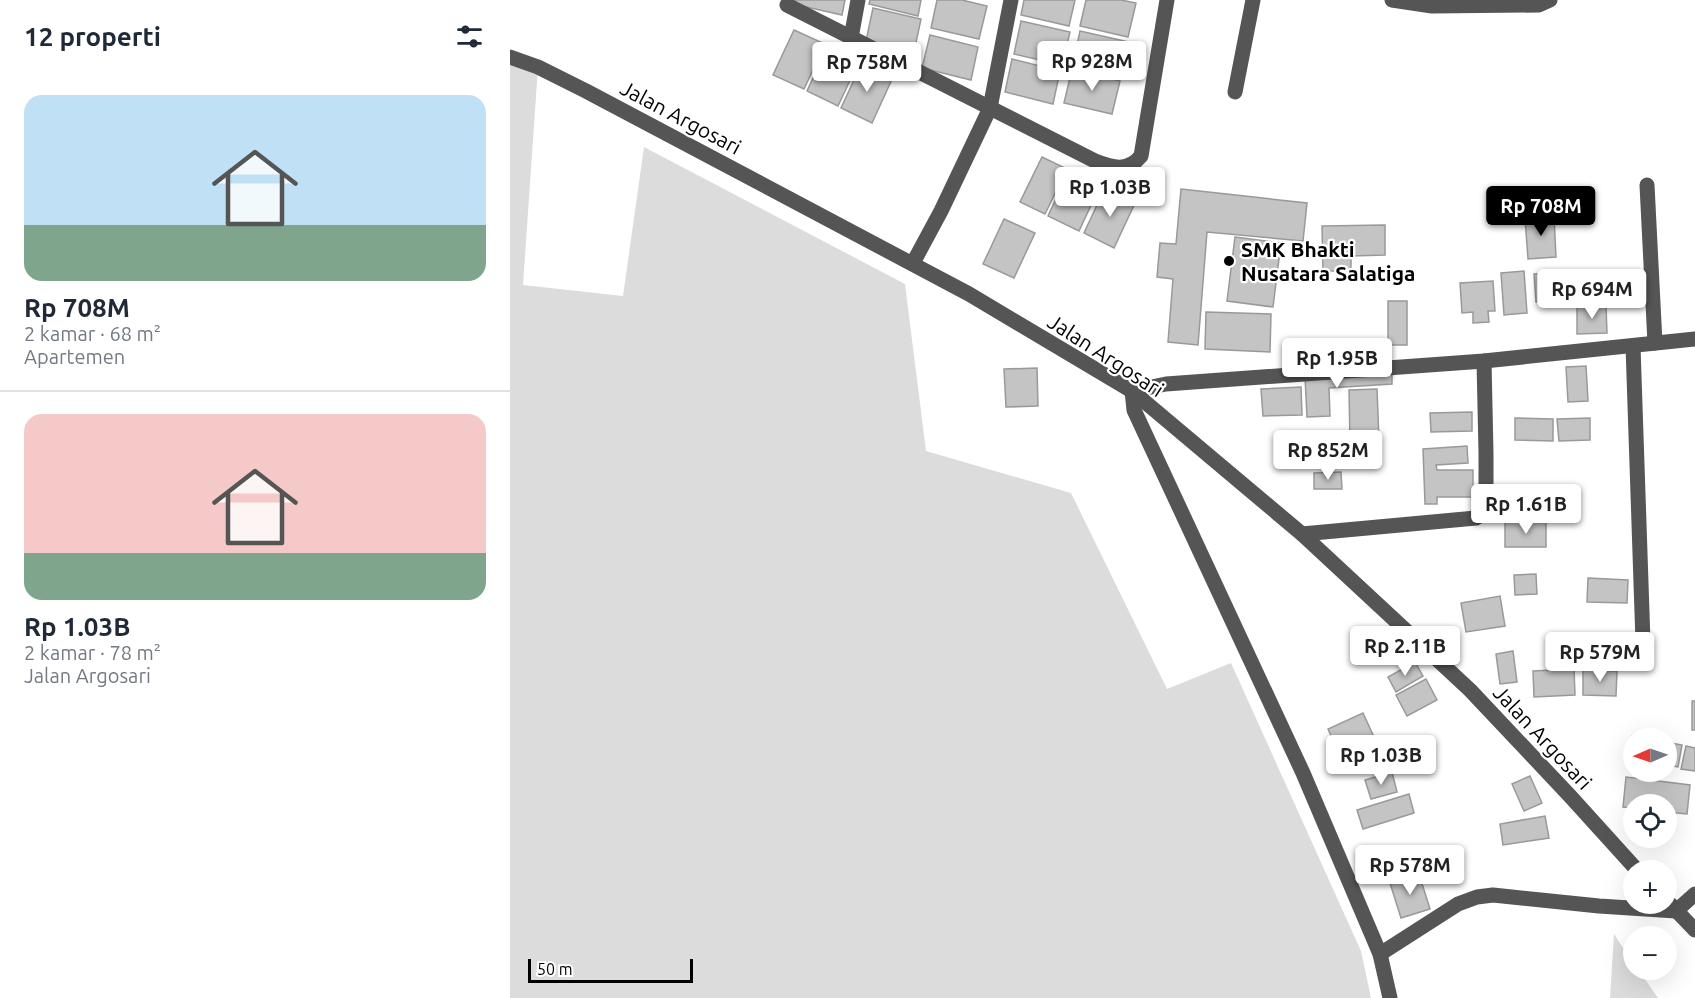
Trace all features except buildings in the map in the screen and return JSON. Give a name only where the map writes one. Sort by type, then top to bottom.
[{"type":"street","points":[[851,38],[858,0]]},
{"type":"street","points":[[913,263],[990,108],[1011,0]]},
{"type":"street","points":[[787,5],[1101,163],[1127,167],[1141,156],[1167,0]]},
{"type":"street","points":[[1235,92],[1253,0]]},
{"type":"street","points":[[1392,0],[1539,5],[1550,0]]},
{"type":"street","name":"Jalan Argosari","points":[[510,57],[538,67],[586,91],[913,263],[1132,391],[1302,534],[1470,690],[1628,860]]},
{"type":"street","points":[[1647,186],[1655,343]]},
{"type":"street","points":[[1390,998],[1380,954],[1303,773],[1134,410],[1132,391],[1166,384],[1484,361],[1695,339]]},
{"type":"street","points":[[1633,346],[1643,642]]},
{"type":"street","points":[[1302,534],[1476,518],[1483,514],[1486,510],[1484,361]]},
{"type":"street","points":[[1677,903],[1695,894]]},
{"type":"street","points":[[1380,954],[1458,904],[1477,897],[1492,895],[1599,906],[1623,906]]},
{"type":"street","points":[[1677,912],[1695,930]]},
{"type":"shaded area","points":[[510,57],[538,67],[523,285],[623,296],[644,147],[905,284],[926,451],[1071,493],[1167,689],[1231,663],[1361,951],[1371,998],[510,998]]},
{"type":"shaded area","points":[[1614,934],[1623,948],[1623,980],[1646,980],[1658,998],[1610,998]]},
{"type":"place","name":"SMK Bhakti Nusatara Salatiga","points":[[1229,261]]}]
